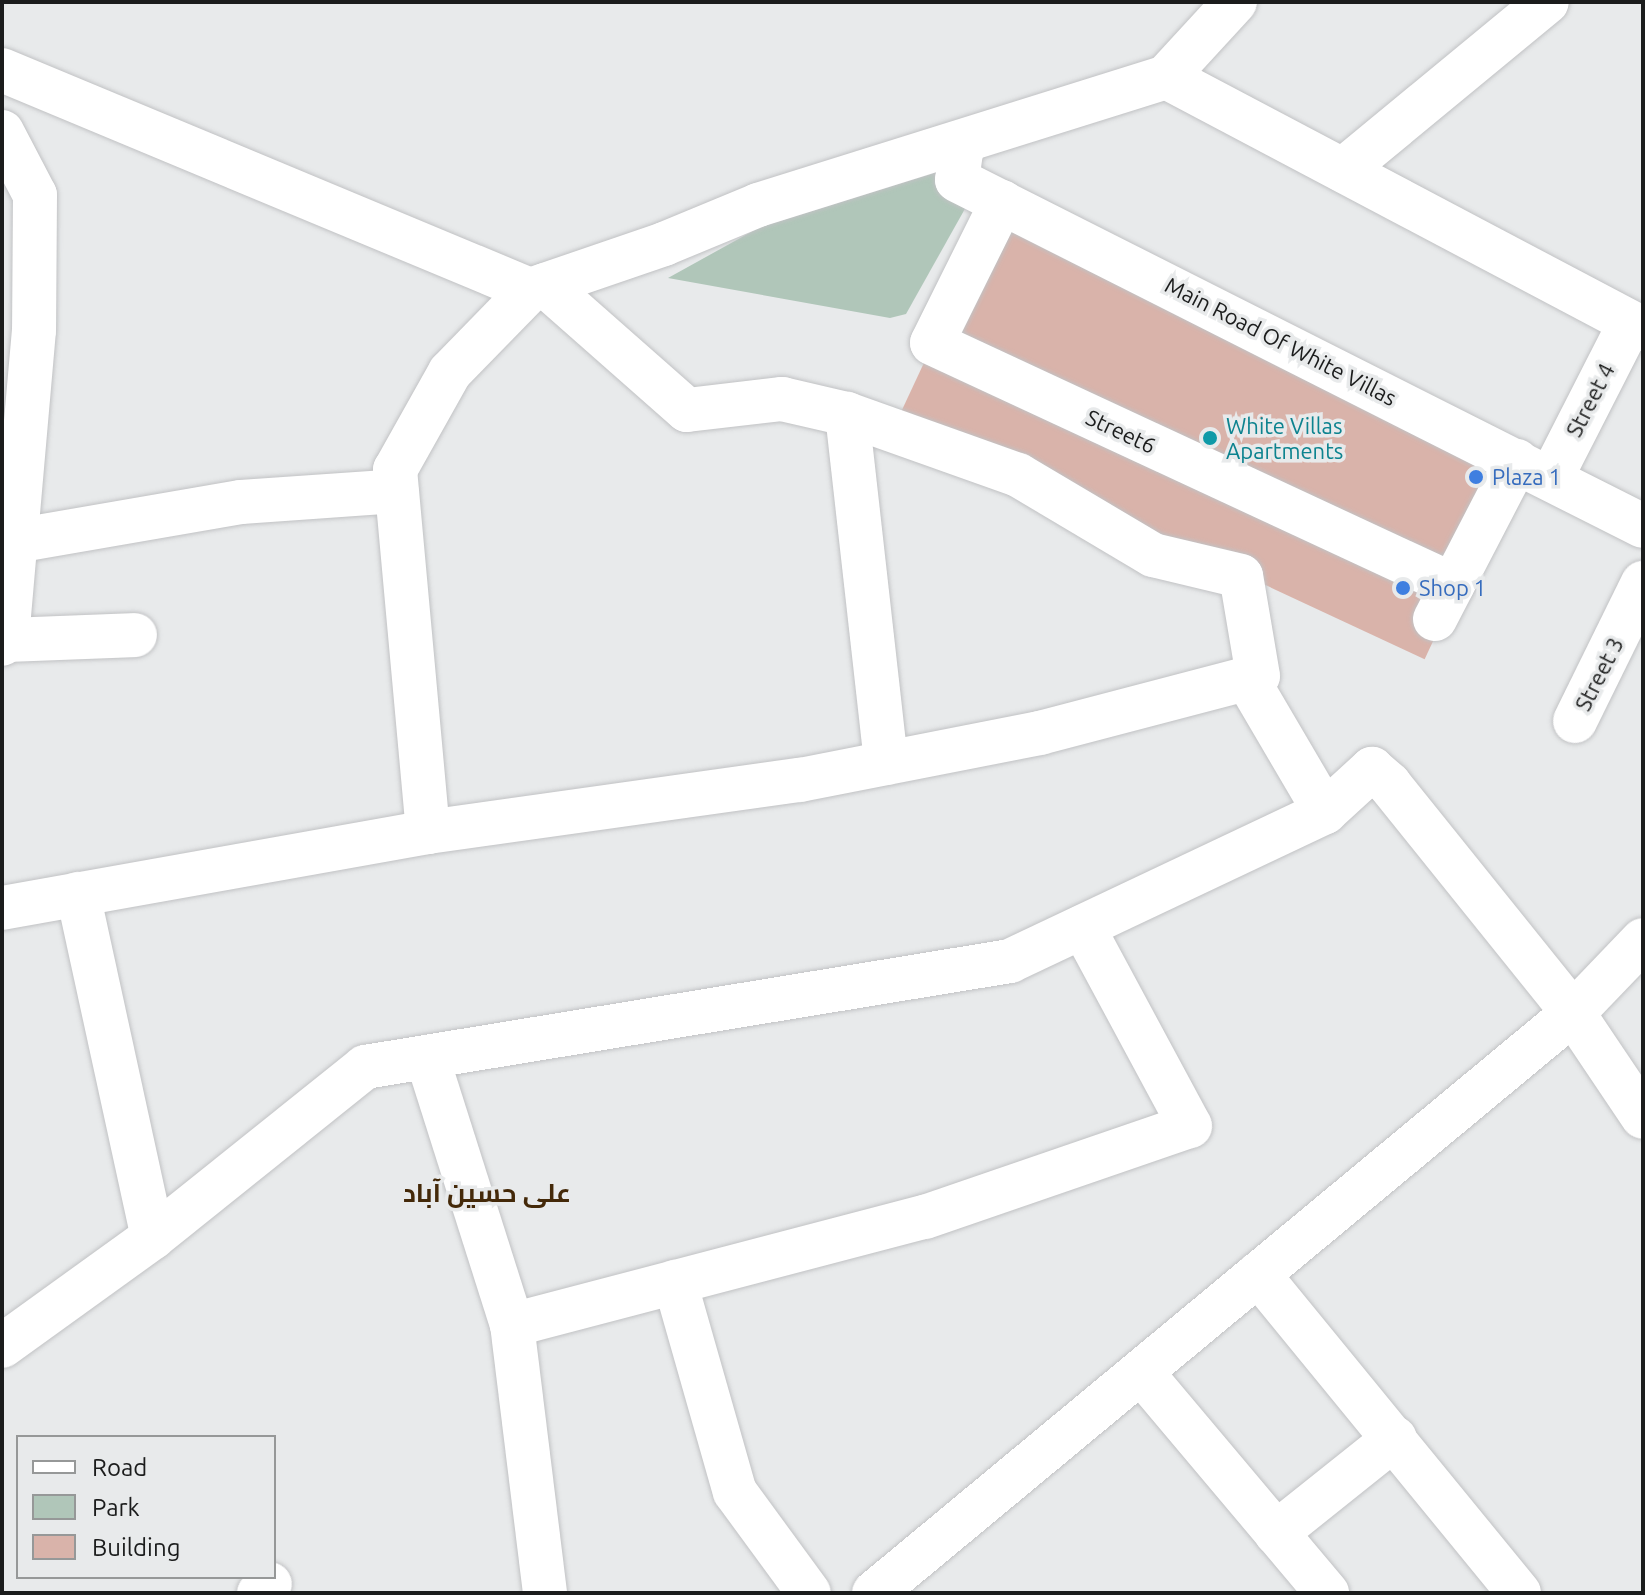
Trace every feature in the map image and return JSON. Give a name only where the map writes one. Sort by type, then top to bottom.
[{"type":"street","points":[[428,832],[395,470],[450,372],[537,288],[758,205],[961,149],[1166,77],[1235,2]]},
{"type":"street","points":[[1343,170],[1547,2]]},
{"type":"street","points":[[2,70],[537,288],[687,410],[782,399],[847,414],[1018,475],[1153,555],[1241,576],[1258,676],[1040,733],[800,780],[428,832],[2,908]]},
{"type":"street","points":[[1166,77],[1636,326]]},
{"type":"street","points":[[2,132],[35,195],[34,330],[4,642],[135,635]]},
{"type":"street","name":"Main Road Of White Villas","points":[[961,149],[957,180],[1643,526]]},
{"type":"street","name":"Street6","points":[[1002,202],[932,343],[1444,602]]},
{"type":"street","name":"Street 4","points":[[1444,602],[1636,326]]},
{"type":"street","points":[[847,414],[886,763]]},
{"type":"street","points":[[15,541],[241,502],[397,491]]},
{"type":"street","name":"Street 3","points":[[1575,721],[1643,583]]},
{"type":"street","points":[[1247,679],[1325,812]]},
{"type":"street","points":[[2,1346],[153,1237],[365,1067],[1010,961],[1325,812],[1372,769],[1573,1013],[1643,1117]]},
{"type":"street","points":[[78,894],[153,1237]]},
{"type":"street","points":[[512,1325],[925,1217],[1190,1126],[1083,927]]},
{"type":"street","points":[[874,1593],[1573,1013],[1643,940]]},
{"type":"street","points":[[427,1057],[512,1325],[545,1593]]},
{"type":"street","points":[[1258,1274],[1519,1593]]},
{"type":"street","points":[[675,1282],[735,1492],[809,1593]]},
{"type":"street","points":[[1141,1372],[1327,1593]]},
{"type":"street","points":[[1276,1533],[1395,1438]]},
{"type":"green space","points":[[944,170],[971,198],[906,314],[890,318],[668,278],[760,227]]},
{"type":"building","name":"White Villas Apartments","points":[[992,217],[1517,462],[1425,659],[900,415]]},
{"type":"place","name":"White Villas Apartments","points":[[1210,438]]},
{"type":"place","name":"Plaza 1","points":[[1476,477]]},
{"type":"place","name":"Shop 1","points":[[1403,588]]},
{"type":"district","name":"علی حسین آباد","points":[[487,1193]]}]
